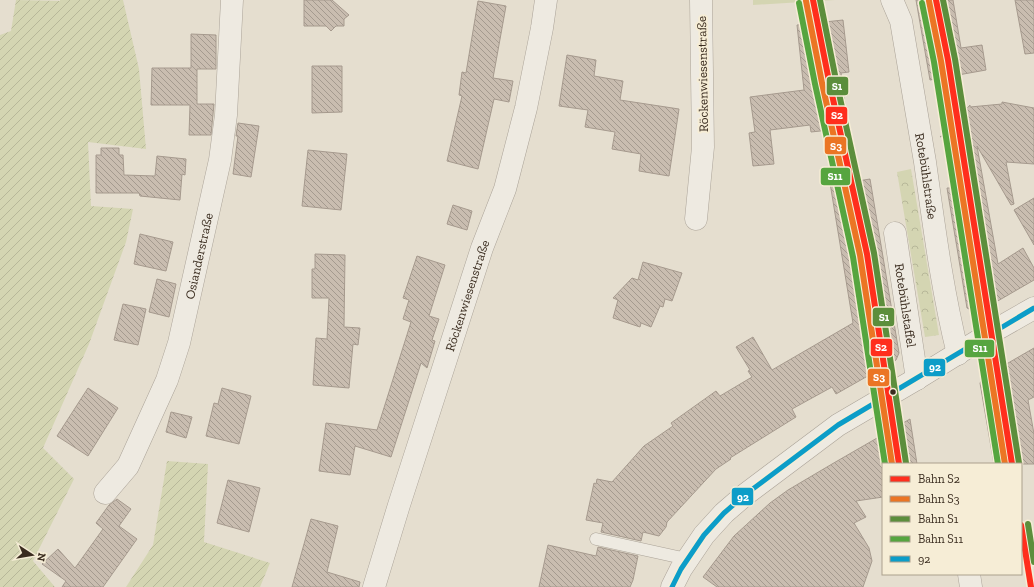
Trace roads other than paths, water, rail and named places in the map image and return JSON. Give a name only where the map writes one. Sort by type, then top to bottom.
[{"type":"street","name":"Osianderstraße","points":[[105,493],[128,466],[167,380],[179,343],[220,160],[226,108],[232,0]]},
{"type":"street","name":"Röckenwiesenstraße","points":[[374,587],[401,498],[482,248],[505,189],[526,108],[546,0]]},
{"type":"street","name":"Röckenwiesenstraße","points":[[696,219],[703,147],[701,0]]},
{"type":"street","name":"Rotebühlstraße","points":[[892,0],[901,21],[940,264],[951,326],[958,354]]},
{"type":"street","name":"Rotebühlstaffel","points":[[895,233],[917,379]]},
{"type":"street","points":[[672,587],[687,559],[704,535],[724,513],[746,494],[838,424],[917,379],[1034,308]]},
{"type":"street","points":[[969,575],[971,587]]},
{"type":"lane","points":[[596,539],[687,559]]},
{"type":"rail line","name":"S2","points":[[813,0],[867,254],[899,463]]},
{"type":"rail line","name":"S1","points":[[820,0],[874,253],[906,463]]},
{"type":"rail line","name":"S2","points":[[936,0],[948,60],[1012,463]]},
{"type":"rail line","name":"S1","points":[[943,0],[955,59],[1019,463]]},
{"type":"rail line","name":"S3","points":[[806,1],[822,83],[860,255],[892,463]]},
{"type":"rail line","name":"S3","points":[[929,1],[941,61],[1005,463]]},
{"type":"rail line","name":"S11","points":[[799,3],[853,257],[885,463]]},
{"type":"rail line","name":"S11","points":[[922,3],[934,62],[998,463]]},
{"type":"rail line","name":"S1","points":[[1028,524],[1034,562]]},
{"type":"rail line","name":"S2","points":[[1022,531],[1031,587]]}]
